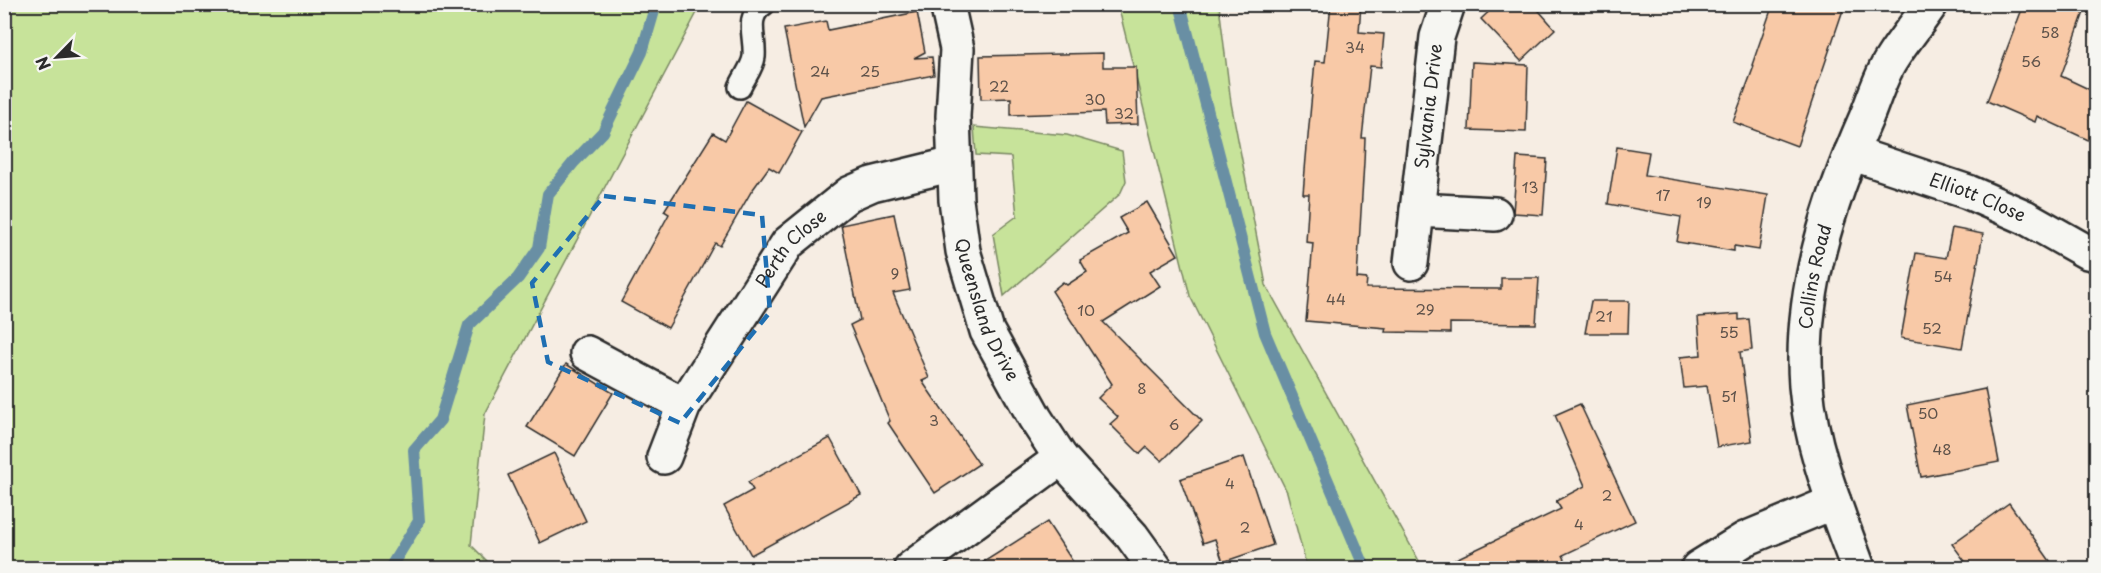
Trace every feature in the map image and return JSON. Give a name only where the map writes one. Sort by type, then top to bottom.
[{"type":"street","name":"Queensland Drive","points":[[947,4],[957,49],[953,116],[954,164],[963,251],[987,331],[1035,418],[1061,458],[1132,536],[1155,568]]},
{"type":"street","name":"Sylvania Drive","points":[[1411,263],[1437,37],[1448,4]]},
{"type":"street","name":"Collins Road","points":[[1858,568],[1834,502],[1814,434],[1806,387],[1805,331],[1823,229],[1851,153],[1890,62],[1931,4]]},
{"type":"street","name":"Elliott Close","points":[[1851,153],[1968,192],[2025,217],[2087,252],[2097,254]]},
{"type":"street","name":"Perth Close","points":[[664,457],[684,405],[774,262],[796,236],[849,194],[872,184],[954,164]]},
{"type":"street","points":[[1417,210],[1495,214]]},
{"type":"street","points":[[587,353],[684,405]]},
{"type":"street","points":[[911,568],[1061,458]]},
{"type":"street","points":[[1698,568],[1745,539],[1834,502]]},
{"type":"lane","points":[[740,87],[754,58],[752,18],[756,9],[764,4]]},
{"type":"highlighted area","points":[[604,196],[762,215],[770,312],[680,423],[548,362],[532,283]]},
{"type":"green space","points":[[4,5],[701,5],[485,414],[471,545],[494,568],[5,568]]},
{"type":"green space","points":[[1118,5],[1219,5],[1231,103],[1266,285],[1423,568],[1307,568],[1287,492],[1190,296]]},
{"type":"green space","points":[[974,127],[1067,135],[1122,151],[1126,181],[1120,194],[1004,296],[993,234],[1017,216],[1011,157],[976,155]]},
{"type":"building","points":[[1331,4],[1361,4],[1359,32],[1384,34],[1381,67],[1370,66],[1362,138],[1365,138],[1357,278],[1367,279],[1366,288],[1501,289],[1501,278],[1539,278],[1536,324],[1450,323],[1450,333],[1385,332],[1386,328],[1306,321],[1313,243],[1306,242],[1309,194],[1303,194],[1315,61],[1325,62]]},
{"type":"building","points":[[1497,4],[1533,4],[1555,29],[1521,61],[1481,19]]},
{"type":"building","points":[[1773,4],[1845,4],[1797,146],[1733,122],[1754,66],[1752,65]]},
{"type":"building","points":[[2024,4],[2087,4],[2061,76],[2097,93],[2097,144],[2037,116],[2035,122],[1987,101]]},
{"type":"building","points":[[917,12],[925,52],[914,58],[932,57],[934,75],[821,97],[804,127],[784,29],[826,21],[828,30]]},
{"type":"building","points":[[1103,53],[1103,67],[1136,67],[1138,124],[1105,125],[1104,112],[1011,115],[1011,98],[981,99],[980,56]]},
{"type":"building","points":[[1472,62],[1528,65],[1526,132],[1469,130]]},
{"type":"building","points":[[746,101],[802,132],[779,173],[769,167],[751,192],[720,246],[715,243],[668,328],[621,302],[669,214],[664,211],[713,133],[725,140]]},
{"type":"building","points":[[1617,147],[1649,152],[1645,175],[1768,195],[1759,250],[1734,246],[1734,251],[1677,242],[1681,217],[1608,204]]},
{"type":"building","points":[[1517,157],[1547,159],[1543,215],[1513,213]]},
{"type":"building","points":[[1147,202],[1178,255],[1150,271],[1160,286],[1103,322],[1202,421],[1162,461],[1147,447],[1140,454],[1110,424],[1118,417],[1098,398],[1112,384],[1052,291],[1063,282],[1067,285],[1087,272],[1080,260],[1128,233],[1119,218]]},
{"type":"building","points":[[894,214],[910,290],[893,293],[929,378],[922,381],[979,464],[935,493],[888,423],[890,421],[850,325],[860,320],[841,225]]},
{"type":"building","points":[[1952,228],[1983,234],[1962,348],[1901,338],[1916,253],[1946,258]]},
{"type":"building","points":[[1591,301],[1629,301],[1628,333],[1585,333]]},
{"type":"building","points":[[1739,314],[1739,320],[1749,319],[1752,350],[1740,352],[1752,441],[1717,447],[1707,386],[1684,388],[1680,357],[1701,355],[1698,317]]},
{"type":"building","points":[[566,364],[613,393],[575,456],[527,427]]},
{"type":"building","points":[[1985,389],[1999,462],[1921,477],[1907,405]]},
{"type":"building","points":[[1580,404],[1635,521],[1563,555],[1569,568],[1437,568],[1561,509],[1556,501],[1585,486],[1555,415]]},
{"type":"building","points":[[830,438],[861,495],[751,555],[724,506],[753,490],[748,482]]},
{"type":"building","points":[[554,453],[586,521],[540,543],[508,475]]},
{"type":"building","points":[[1244,457],[1273,545],[1223,562],[1215,539],[1203,543],[1180,479]]},
{"type":"building","points":[[2009,503],[2055,568],[1970,568],[1952,544]]},
{"type":"building","points":[[1047,522],[1077,568],[974,568]]},
{"type":"waterway","points":[[390,568],[419,521],[414,450],[440,420],[469,325],[518,278],[539,248],[548,194],[603,132],[642,52],[656,4]]},
{"type":"waterway","points":[[1180,4],[1265,333],[1365,568]]}]
